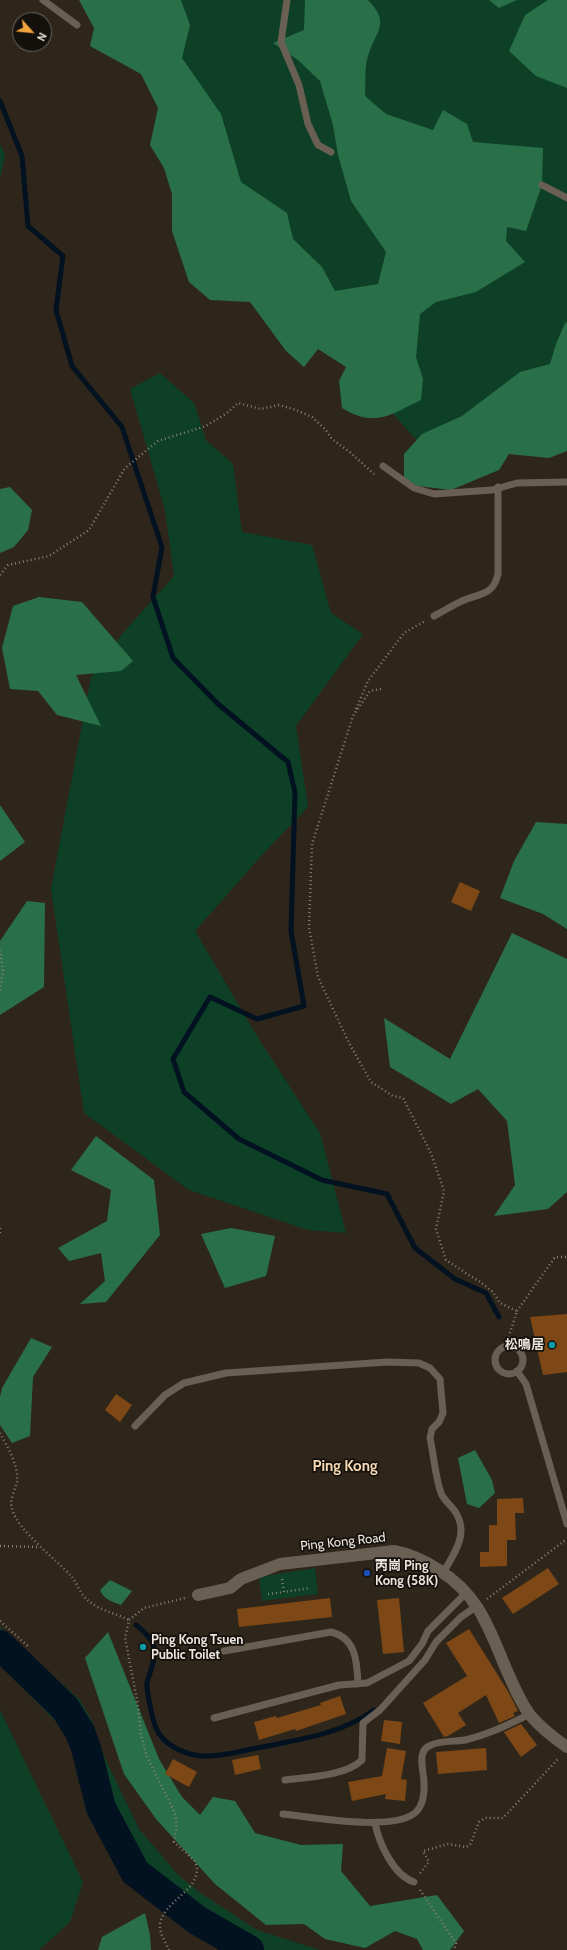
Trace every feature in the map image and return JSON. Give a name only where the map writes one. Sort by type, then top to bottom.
[{"type":"street","name":"Ping Kong Road","points":[[198,1595],[230,1588],[241,1579],[280,1564],[394,1551],[410,1555],[443,1572],[467,1592],[477,1606],[490,1632],[518,1696],[530,1714],[565,1750]]},
{"type":"lane","points":[[43,0],[77,25]]},
{"type":"lane","points":[[287,0],[281,42],[299,85],[308,124],[318,145],[331,152]]},
{"type":"lane","points":[[542,185],[567,198]]},
{"type":"lane","points":[[383,466],[414,488],[434,494],[492,490],[517,483],[567,482]]},
{"type":"lane","points":[[434,616],[463,600],[487,592],[496,582],[498,574],[498,488]]},
{"type":"lane","points":[[135,1426],[165,1395],[184,1384],[226,1373],[387,1362],[419,1363],[430,1368],[440,1379],[444,1413],[439,1422],[432,1429],[430,1438],[442,1494],[455,1511],[459,1519],[461,1529],[461,1540],[458,1549],[443,1572]]},
{"type":"lane","points":[[517,1371],[526,1384],[567,1524]]},
{"type":"lane","points":[[214,1718],[339,1685],[367,1683],[409,1661],[422,1644],[428,1631],[467,1592]]},
{"type":"lane","points":[[285,1780],[334,1773],[356,1766],[362,1760],[363,1723],[380,1710],[425,1660],[436,1642],[462,1617],[477,1606]]},
{"type":"lane","points":[[224,1650],[330,1632],[340,1635],[347,1640],[354,1652],[358,1684]]},
{"type":"lane","points":[[283,1814],[375,1823],[402,1819],[417,1812],[423,1798],[424,1780],[421,1762],[423,1753],[429,1746],[466,1740],[490,1733],[530,1714]]},
{"type":"lane","points":[[375,1823],[378,1838],[384,1851],[405,1879],[414,1882]]},
{"type":"path","points":[[0,575],[8,565],[49,556],[89,530],[125,468],[158,441],[206,426],[227,413],[238,403],[261,409],[279,405],[296,410],[312,417],[326,429],[332,439],[340,447],[351,454],[373,474],[383,466]]},
{"type":"path","points":[[434,616],[404,633],[368,681],[353,716],[312,844],[309,927],[318,977],[349,1043],[371,1082],[394,1096],[403,1098],[431,1153],[444,1191],[436,1229],[446,1260],[488,1288],[500,1303],[518,1311]]},
{"type":"path","points":[[353,716],[370,691],[381,690]]},
{"type":"path","points":[[0,950],[3,970],[0,991]]},
{"type":"path","points":[[0,1228],[0,1236]]},
{"type":"path","points":[[507,1342],[518,1311],[555,1257],[567,1257]]},
{"type":"path","points":[[0,1433],[10,1454],[17,1480],[11,1503],[12,1509],[32,1540],[73,1578],[85,1598],[92,1603],[129,1620]]},
{"type":"path","points":[[477,1606],[567,1539]]},
{"type":"path","points":[[0,1546],[41,1547]]},
{"type":"path","points":[[280,1564],[284,1592]]},
{"type":"path","points":[[268,1594],[310,1588]]},
{"type":"path","points":[[169,1950],[160,1928],[162,1920],[167,1911],[192,1883],[197,1874],[197,1866],[194,1860],[174,1842],[177,1824],[174,1811],[147,1757],[141,1735],[138,1705],[125,1638],[129,1620],[144,1608],[198,1595]]},
{"type":"path","points":[[0,1621],[29,1647]]},
{"type":"path","points":[[454,1950],[456,1943],[414,1882],[429,1862],[423,1851],[448,1844],[466,1847],[470,1844],[479,1822],[485,1818],[503,1818],[565,1750]]},
{"type":"green space","points":[[79,0],[181,0],[190,25],[182,58],[221,114],[241,182],[287,213],[293,239],[322,267],[335,291],[378,284],[386,252],[351,201],[338,155],[333,125],[320,81],[298,60],[273,43],[304,30],[305,0],[368,0],[375,8],[379,15],[380,27],[367,60],[365,96],[386,114],[433,130],[443,110],[467,124],[473,142],[543,148],[542,185],[526,231],[507,227],[506,241],[525,262],[476,292],[436,302],[420,314],[416,357],[423,379],[421,400],[391,414],[373,418],[354,414],[342,408],[339,381],[346,367],[318,349],[304,367],[286,351],[250,302],[210,300],[189,282],[172,231],[172,194],[164,168],[150,145],[158,108],[141,74],[90,46],[94,28]]},
{"type":"green space","points":[[107,0],[567,0],[567,450],[495,455],[446,473],[207,206]]},
{"type":"green space","points":[[489,0],[517,0],[499,8]]},
{"type":"green space","points":[[548,0],[567,0],[567,88],[536,76],[509,51],[525,15]]},
{"type":"green space","points":[[0,144],[5,155],[1,175],[0,175]]},
{"type":"green space","points":[[567,322],[567,451],[549,458],[509,454],[499,470],[451,490],[418,486],[404,478],[404,454],[422,434],[462,416],[520,372],[550,364],[556,344],[565,323]]},
{"type":"green space","points":[[160,373],[194,403],[206,440],[233,464],[242,532],[312,545],[331,613],[363,634],[296,726],[308,807],[262,855],[195,931],[260,1041],[320,1133],[346,1233],[308,1230],[189,1190],[84,1113],[51,889],[91,677],[122,634],[174,576],[165,510],[130,389]]},
{"type":"green space","points":[[10,487],[32,510],[28,530],[14,547],[0,553],[0,489]]},
{"type":"green space","points":[[39,597],[82,602],[133,661],[121,671],[76,675],[101,726],[57,715],[38,691],[10,689],[2,648],[13,606]]},
{"type":"green space","points":[[0,805],[25,842],[0,861]]},
{"type":"green space","points":[[536,822],[567,824],[567,929],[543,914],[500,898],[514,861]]},
{"type":"green space","points":[[27,901],[45,903],[44,987],[0,1015],[0,941]]},
{"type":"green space","points":[[512,933],[567,959],[567,1192],[548,1209],[494,1216],[515,1185],[507,1121],[478,1089],[451,1104],[390,1067],[384,1018],[450,1059]]},
{"type":"green space","points":[[96,1136],[154,1180],[160,1235],[106,1302],[80,1304],[105,1281],[101,1253],[69,1261],[58,1248],[107,1221],[111,1190],[71,1170]]},
{"type":"green space","points":[[231,1228],[275,1236],[266,1276],[225,1288],[201,1234]]},
{"type":"green space","points":[[31,1338],[52,1347],[33,1377],[30,1436],[12,1443],[0,1425],[0,1397],[2,1388]]},
{"type":"green space","points":[[475,1450],[492,1480],[495,1493],[479,1508],[467,1504],[458,1458]]},
{"type":"green space","points":[[315,1568],[318,1594],[262,1601],[259,1577]]},
{"type":"green space","points":[[110,1580],[132,1591],[121,1605],[106,1598],[101,1593],[100,1590]]},
{"type":"green space","points":[[0,1627],[80,1700],[92,1721],[103,1754],[139,1829],[179,1876],[202,1894],[257,1930],[320,1950],[232,1950],[206,1937],[173,1915],[132,1879],[96,1810],[86,1771],[62,1728],[0,1665]]},
{"type":"green space","points":[[108,1632],[159,1759],[182,1797],[200,1815],[213,1797],[235,1801],[255,1833],[301,1845],[343,1844],[341,1871],[370,1906],[437,1895],[464,1931],[450,1950],[423,1950],[417,1939],[395,1931],[365,1948],[325,1939],[304,1924],[266,1925],[215,1884],[156,1819],[124,1774],[85,1658]]},
{"type":"green space","points":[[0,1710],[83,1882],[70,1922],[39,1950],[0,1950]]},
{"type":"green space","points":[[145,1913],[150,1935],[151,1950],[98,1950],[102,1937]]},
{"type":"building","points":[[460,882],[480,891],[471,911],[451,902]]},
{"type":"building","name":"松鳴居","points":[[567,1314],[567,1372],[543,1375],[530,1317]]},
{"type":"building","points":[[116,1394],[132,1405],[120,1422],[105,1410]]},
{"type":"building","points":[[523,1498],[524,1513],[515,1513],[516,1540],[507,1540],[507,1566],[480,1567],[480,1552],[489,1552],[489,1525],[497,1525],[497,1499]]},
{"type":"building","points":[[548,1568],[559,1584],[513,1614],[502,1598]]},
{"type":"building","points":[[330,1598],[332,1617],[239,1627],[237,1609]]},
{"type":"building","points":[[399,1598],[404,1652],[383,1654],[377,1600]]},
{"type":"building","points":[[469,1629],[509,1693],[518,1711],[513,1713],[515,1716],[499,1723],[486,1695],[458,1713],[466,1725],[444,1737],[423,1703],[467,1676],[446,1643]]},
{"type":"building","points":[[340,1696],[346,1714],[296,1731],[295,1729],[259,1740],[254,1722],[276,1716],[277,1718],[321,1705],[320,1703]]},
{"type":"building","points":[[384,1720],[402,1722],[400,1744],[381,1741]]},
{"type":"building","points":[[521,1724],[537,1745],[521,1757],[504,1732]]},
{"type":"building","points":[[387,1748],[406,1751],[401,1779],[407,1780],[405,1801],[385,1799],[386,1794],[352,1801],[348,1782],[382,1776]]},
{"type":"building","points":[[486,1748],[487,1770],[438,1774],[436,1752]]},
{"type":"building","points":[[258,1755],[261,1769],[235,1775],[232,1760]]},
{"type":"building","points":[[173,1759],[197,1772],[189,1787],[165,1774]]},
{"type":"waterway","points":[[0,101],[22,156],[28,226],[63,256],[56,310],[72,366],[122,427],[162,547],[153,597],[173,658],[218,704],[288,762],[295,792],[291,931],[304,1006],[257,1019],[210,997],[173,1059],[184,1092],[239,1139],[322,1180],[387,1194],[415,1248],[455,1279],[486,1293],[499,1317]]},
{"type":"waterway","points":[[136,1625],[145,1632],[151,1639],[154,1646],[154,1659],[147,1686],[150,1706],[156,1728],[159,1734],[169,1744],[189,1754],[217,1756],[303,1739],[333,1731],[374,1710]]},
{"type":"waterway","points":[[0,1645],[65,1708],[80,1732],[86,1748],[101,1808],[135,1872],[197,1920],[249,1950]]},
{"type":"place","name":"松鳴居","points":[[552,1345]]},
{"type":"place","name":"丙崗 Ping Kong (58K)","points":[[367,1573]]},
{"type":"place","name":"Ping Kong Tsuen Public Toilet","points":[[143,1647]]},
{"type":"district","name":"Ping Kong","points":[[345,1467]]}]
